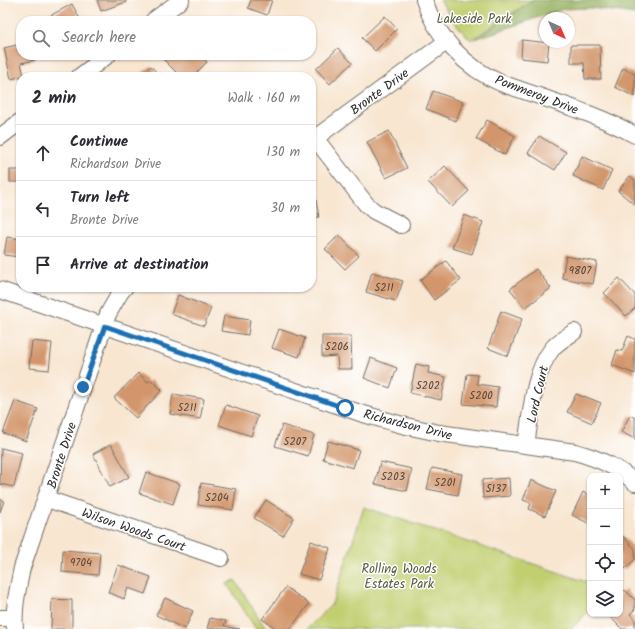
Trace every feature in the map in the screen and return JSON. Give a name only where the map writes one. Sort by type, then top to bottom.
[{"type":"street","points":[[160,16],[181,0]]},
{"type":"street","name":"Pommeroy Drive","points":[[424,0],[427,10],[446,42],[451,48],[479,70],[500,82],[617,125],[635,135]]},
{"type":"street","name":"Bronte Drive","points":[[316,137],[446,42]]},
{"type":"street","points":[[86,72],[101,60]]},
{"type":"street","points":[[0,137],[16,125]]},
{"type":"street","points":[[316,143],[366,204],[374,211],[401,225]]},
{"type":"street","name":"Richardson Drive","points":[[0,290],[360,413],[406,426],[476,439],[526,444],[591,456],[612,466],[635,483]]},
{"type":"street","name":"Bronte Drive","points":[[10,622],[22,568],[47,498],[92,359],[108,314],[121,292]]},
{"type":"street","name":"Lord Court","points":[[526,444],[535,392],[545,359],[552,348],[574,332]]},
{"type":"street","name":"Wilson Woods Court","points":[[47,498],[221,558]]},
{"type":"green space","name":"Lakeside Park","points":[[440,0],[533,0],[471,40],[455,23]]},
{"type":"green space","points":[[533,0],[635,0],[635,14],[591,8],[539,12],[539,17],[475,39]]},
{"type":"green space","name":"Rolling Woods Estates Park","points":[[364,507],[587,582],[587,613],[571,629],[307,629],[332,604]]},
{"type":"green space","points":[[235,580],[266,629],[256,629],[227,584]]},
{"type":"building","points":[[97,0],[125,0],[126,2],[101,11]]},
{"type":"building","points":[[251,0],[272,0],[267,15],[248,8]]},
{"type":"building","points":[[72,4],[78,16],[50,16]]},
{"type":"building","points":[[385,16],[397,29],[375,51],[362,38]]},
{"type":"building","points":[[522,40],[539,42],[539,48],[548,48],[547,61],[521,58]]},
{"type":"building","points":[[16,45],[16,60],[35,60],[21,63],[23,72],[16,72],[16,78],[11,79],[4,48]]},
{"type":"building","points":[[575,45],[600,45],[601,79],[585,79],[584,63],[571,63],[571,48],[575,48]]},
{"type":"building","points":[[338,48],[352,63],[330,84],[316,69]]},
{"type":"building","points":[[164,60],[205,60],[207,62],[197,72],[176,72]]},
{"type":"building","points":[[151,66],[156,72],[143,72]]},
{"type":"building","points":[[623,68],[635,74],[635,97],[615,87]]},
{"type":"building","points":[[433,91],[463,102],[456,121],[426,109]]},
{"type":"building","points":[[487,120],[515,136],[505,155],[476,139]]},
{"type":"building","points":[[389,131],[407,168],[386,178],[367,142]]},
{"type":"building","points":[[539,136],[566,152],[555,170],[528,153]]},
{"type":"building","points":[[582,156],[612,170],[603,190],[573,176]]},
{"type":"building","points":[[445,166],[469,191],[452,207],[428,182]]},
{"type":"building","points":[[10,170],[16,170],[16,182],[10,182]]},
{"type":"building","points":[[630,176],[635,180],[635,205],[618,191]]},
{"type":"building","points":[[316,200],[319,217],[316,217]]},
{"type":"building","points":[[464,215],[483,222],[472,254],[452,248]]},
{"type":"building","points":[[339,235],[359,256],[345,269],[325,249]]},
{"type":"building","points":[[7,237],[16,238],[16,257],[4,255]]},
{"type":"building","points":[[566,256],[597,262],[593,284],[562,278]]},
{"type":"building","points":[[446,261],[461,280],[434,300],[420,280]]},
{"type":"building","points":[[536,269],[551,288],[525,308],[510,289]]},
{"type":"building","points":[[372,272],[403,281],[396,301],[366,292]]},
{"type":"building","points":[[619,278],[635,295],[635,308],[626,316],[604,293]]},
{"type":"building","points":[[178,295],[211,308],[204,326],[171,314]]},
{"type":"building","points":[[501,311],[522,319],[508,356],[488,348]]},
{"type":"building","points":[[224,316],[250,320],[248,335],[221,331]]},
{"type":"building","points":[[279,329],[305,338],[299,357],[272,348]]},
{"type":"building","points":[[322,336],[351,336],[352,369],[338,369],[337,356],[322,357]]},
{"type":"building","points":[[628,336],[635,339],[635,374],[612,365],[617,350],[622,351]]},
{"type":"building","points":[[32,341],[52,343],[49,370],[29,368]]},
{"type":"building","points":[[371,358],[397,368],[390,388],[364,378]]},
{"type":"building","points":[[416,364],[429,367],[428,373],[446,377],[441,400],[410,393]]},
{"type":"building","points":[[138,373],[148,382],[151,380],[162,390],[136,418],[114,398]]},
{"type":"building","points":[[467,374],[478,375],[477,384],[498,387],[496,407],[463,404]]},
{"type":"building","points":[[173,394],[204,399],[200,419],[170,414]]},
{"type":"building","points":[[576,394],[601,403],[592,423],[567,412]]},
{"type":"building","points":[[15,401],[38,409],[26,441],[3,433]]},
{"type":"building","points":[[226,405],[258,416],[251,436],[219,425]]},
{"type":"building","points":[[630,415],[635,418],[635,439],[621,432]]},
{"type":"building","points":[[282,425],[314,435],[308,456],[275,446]]},
{"type":"building","points":[[328,441],[359,450],[353,468],[323,459]]},
{"type":"building","points":[[111,444],[129,477],[110,487],[93,454]]},
{"type":"building","points":[[1,448],[22,453],[14,487],[0,484]]},
{"type":"building","points":[[380,462],[412,469],[407,491],[375,484]]},
{"type":"building","points":[[432,468],[462,474],[458,495],[427,489]]},
{"type":"building","points":[[146,472],[180,484],[173,504],[139,493]]},
{"type":"building","points":[[509,478],[510,496],[483,498],[482,480]]},
{"type":"building","points":[[531,480],[556,491],[545,516],[529,509],[531,503],[523,500]]},
{"type":"building","points":[[201,483],[236,489],[233,510],[198,505]]},
{"type":"building","points":[[583,492],[587,494],[587,522],[572,515]]},
{"type":"building","points":[[0,499],[4,501],[0,512]]},
{"type":"building","points":[[266,500],[294,518],[283,536],[254,518]]},
{"type":"building","points":[[623,536],[635,549],[635,559],[625,569],[623,567]]},
{"type":"building","points":[[311,541],[330,548],[319,580],[299,574]]},
{"type":"building","points":[[63,550],[100,553],[98,575],[62,572]]},
{"type":"building","points":[[118,565],[151,577],[145,594],[128,588],[124,599],[108,592]]},
{"type":"building","points":[[286,587],[309,604],[290,629],[277,629],[262,619]]},
{"type":"building","points":[[625,590],[635,600],[635,609],[630,614],[635,619],[635,629],[622,629],[610,617],[623,617],[623,592]]},
{"type":"building","points":[[165,598],[193,611],[185,629],[156,615]]},
{"type":"building","points":[[52,599],[72,600],[72,629],[51,629]]},
{"type":"building","points":[[210,618],[226,621],[224,626],[240,629],[207,629]]},
{"type":"route","points":[[83,387],[105,326],[345,408]]}]
